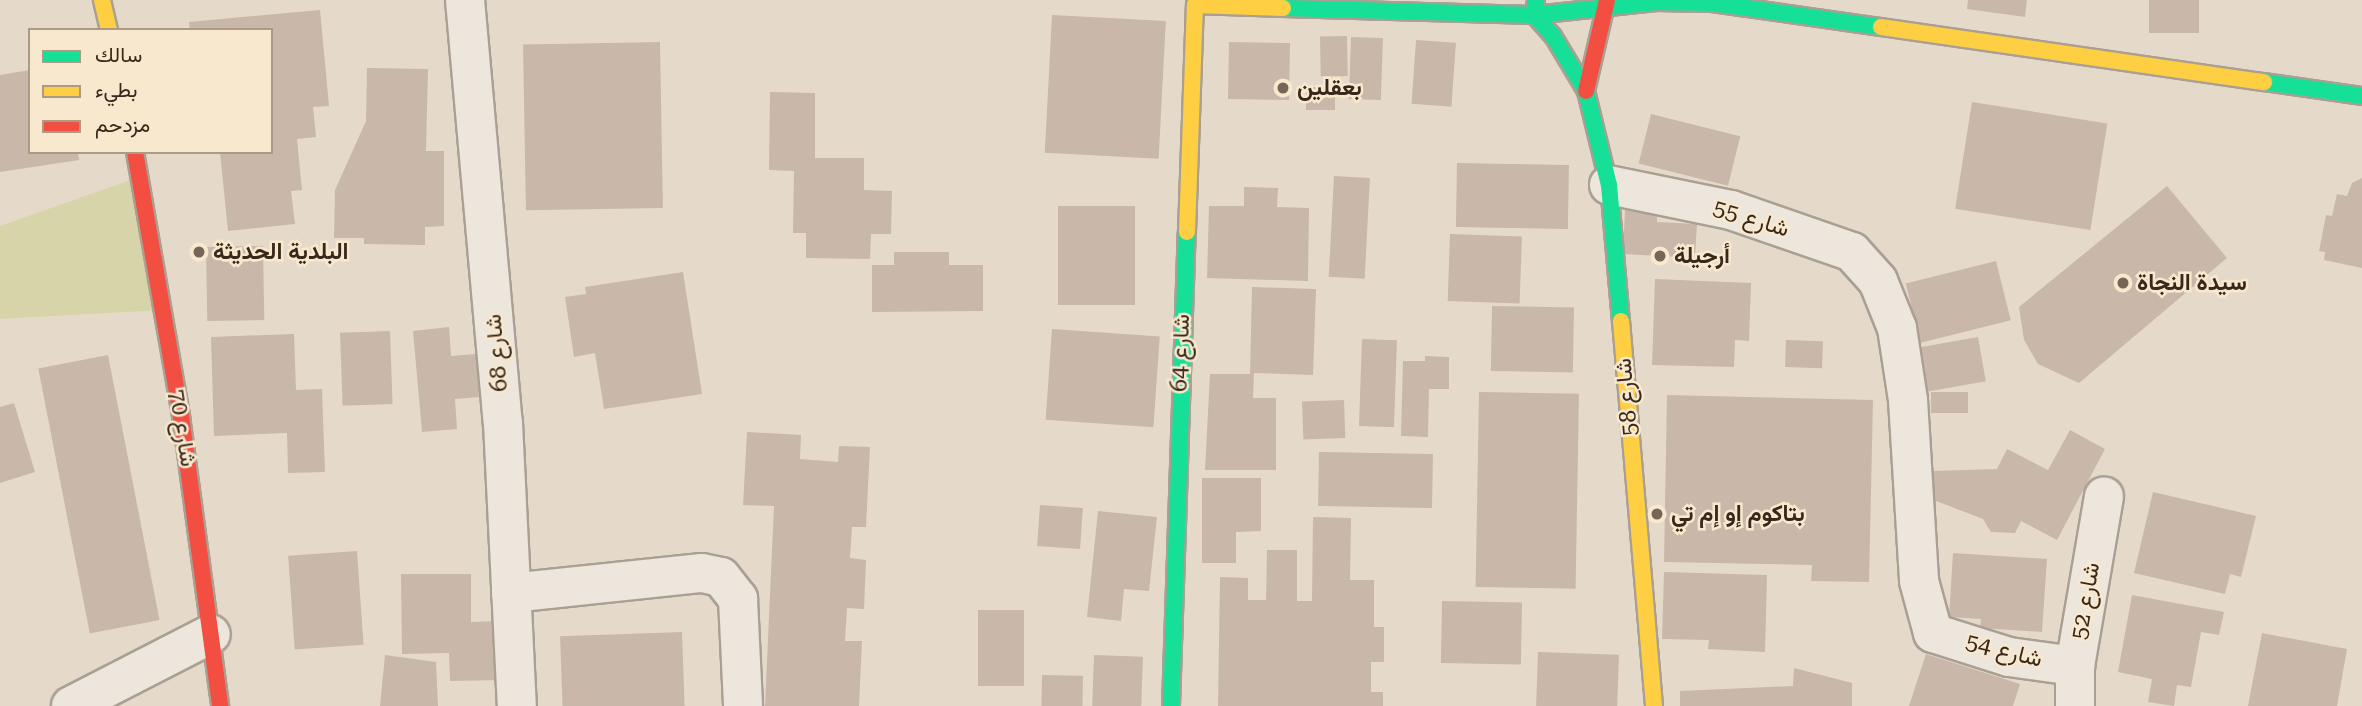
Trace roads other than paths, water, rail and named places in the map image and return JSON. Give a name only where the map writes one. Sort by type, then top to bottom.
[{"type":"street","points":[[102,0],[109,28]]},
{"type":"street","name":"شارع 68","points":[[465,0],[503,423],[517,706]]},
{"type":"street","points":[[1194,2],[1535,7],[1607,3],[1712,3],[2362,96]]},
{"type":"street","name":"شارع 64","points":[[1171,706],[1194,2]]},
{"type":"street","name":"شارع 58","points":[[1586,91],[1607,3]]},
{"type":"street","name":"شارع 58","points":[[1535,7],[1586,91],[1609,185],[1654,706]]},
{"type":"street","name":"شارع 70","points":[[135,154],[181,416],[220,706]]},
{"type":"street","name":"شارع 55","points":[[1609,185],[1731,210],[1852,252],[1878,281],[1897,328],[1908,400],[1919,581],[1933,633]]},
{"type":"street","name":"شارع 52","points":[[2074,706],[2075,666],[2104,496]]},
{"type":"street","points":[[511,593],[702,573],[721,577],[738,599],[743,706]]},
{"type":"street","name":"شارع 54","points":[[1933,633],[2009,657],[2075,666]]},
{"type":"street","points":[[71,706],[211,634]]},
{"type":"place","name":"بعقلين","points":[[1283,88]]},
{"type":"place","name":"البلدية الحديثة","points":[[199,252]]},
{"type":"place","name":"أرجيلة","points":[[1660,256]]},
{"type":"place","name":"سيدة النجاة","points":[[2123,283]]},
{"type":"place","name":"بتاكوم إو إم تي","points":[[1657,514]]}]
